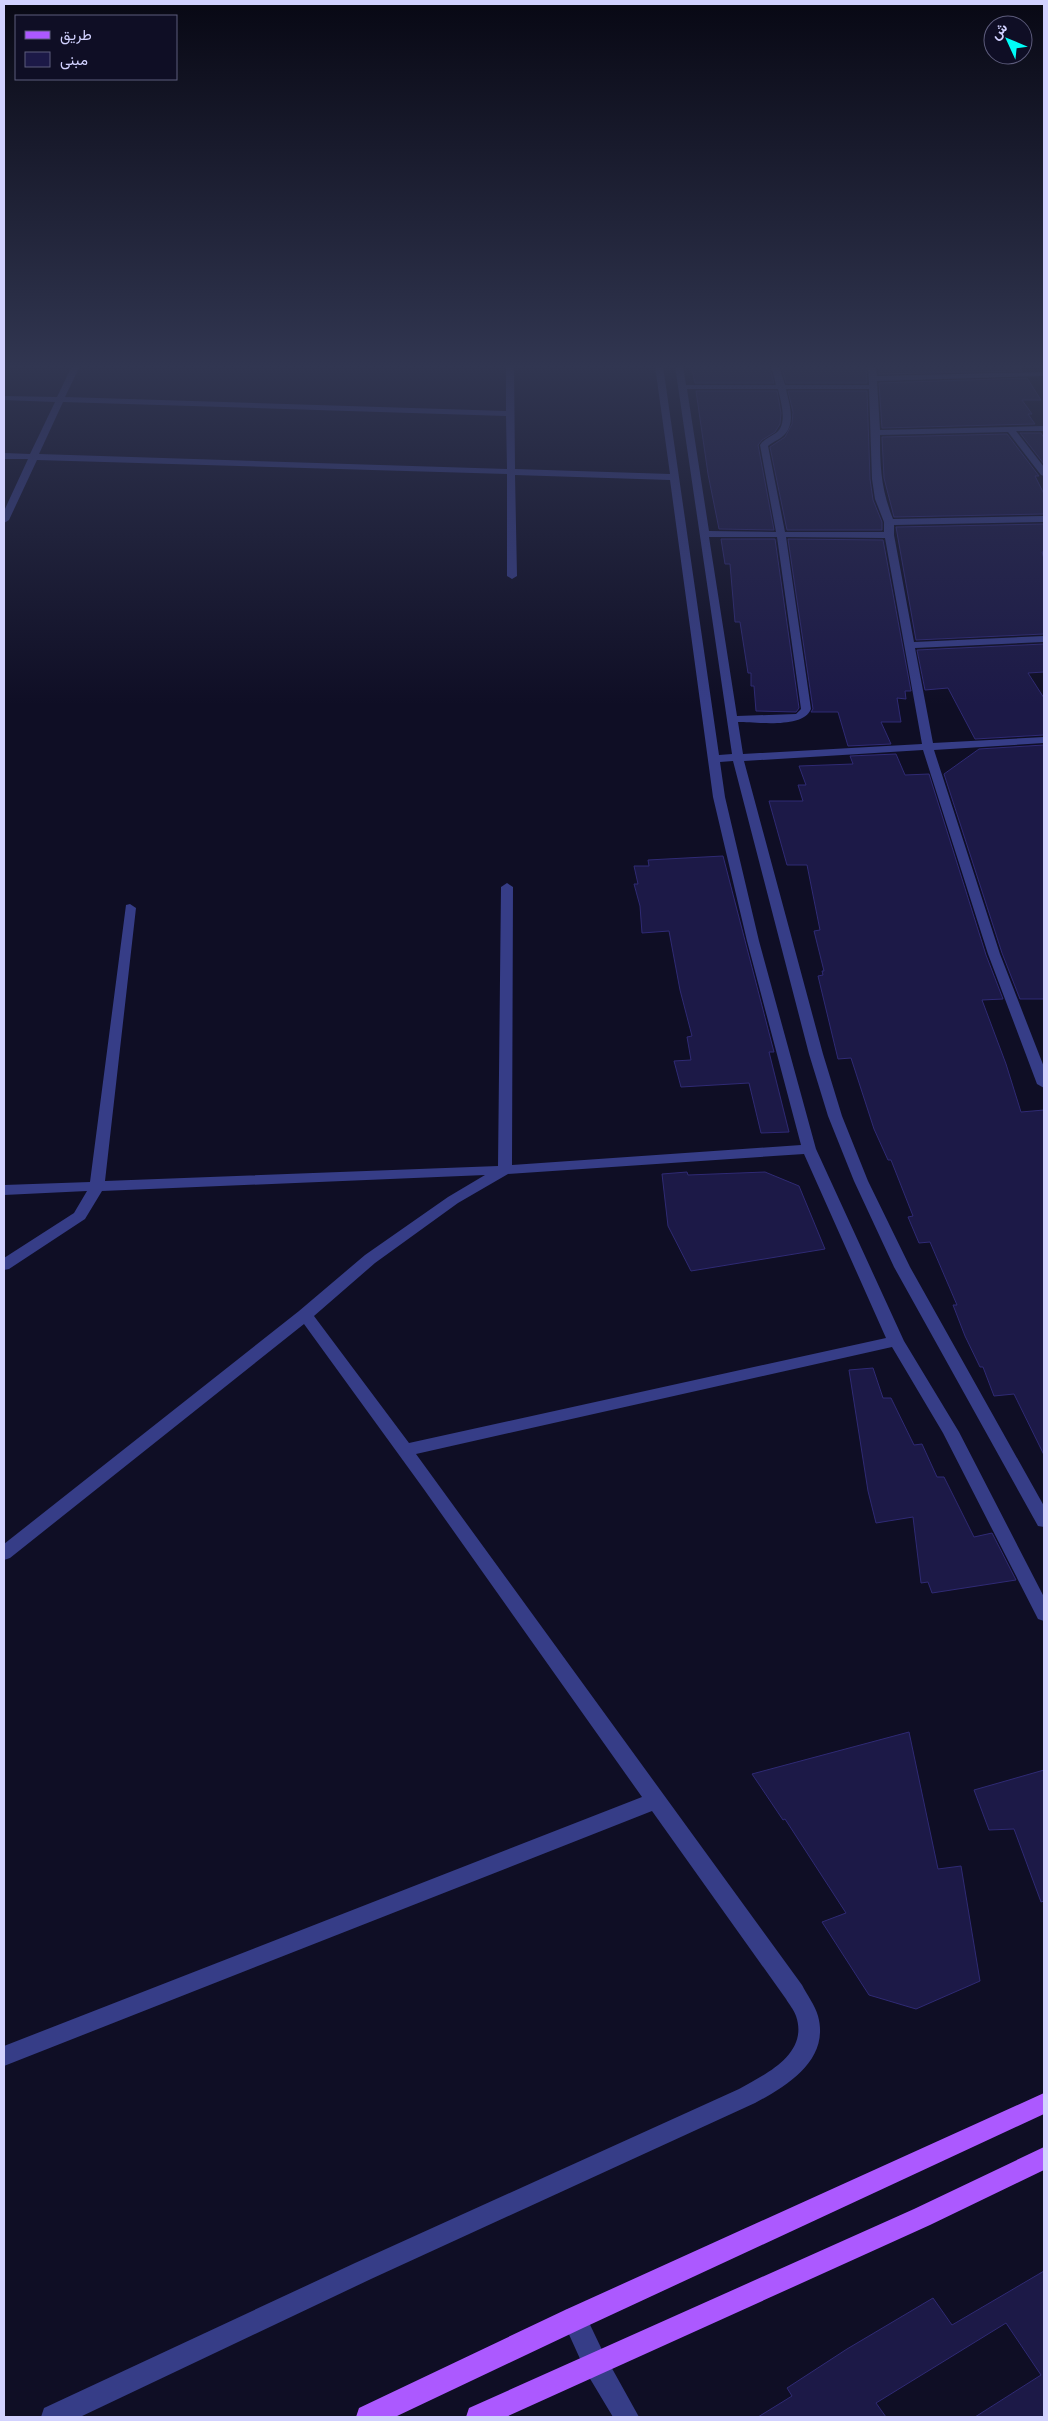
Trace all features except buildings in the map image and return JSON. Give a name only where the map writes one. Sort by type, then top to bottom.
[{"type":"main road","points":[[368,2417],[574,2319],[814,2211],[1044,2103]]},
{"type":"main road","points":[[478,2417],[922,2217],[1044,2158]]},
{"type":"street","points":[[4,520],[22,479]]},
{"type":"street","points":[[512,479],[512,576]]},
{"type":"street","points":[[674,479],[718,797],[753,941],[809,1149],[896,1341],[952,1432],[1044,1614]]},
{"type":"street","points":[[697,479],[738,758],[816,1054],[835,1116],[861,1181],[902,1267],[1044,1520]]},
{"type":"street","points":[[731,719],[790,719],[805,713],[806,709],[796,628],[770,479]]},
{"type":"street","points":[[876,479],[880,499],[889,522],[889,535],[928,748],[979,911],[1042,1076]]},
{"type":"street","points":[[889,522],[1044,519]]},
{"type":"street","points":[[705,534],[889,535]]},
{"type":"street","points":[[908,645],[1044,639]]},
{"type":"street","points":[[712,759],[1044,740]]},
{"type":"street","points":[[505,1170],[507,887]]},
{"type":"street","points":[[4,1265],[80,1216],[97,1186],[130,908]]},
{"type":"street","points":[[4,1190],[505,1170],[809,1149]]},
{"type":"street","points":[[4,1553],[305,1315],[370,1259],[453,1200],[505,1170]]},
{"type":"street","points":[[53,2417],[372,2267],[747,2096],[791,2069],[805,2052],[810,2031],[806,2015],[794,1992],[654,1801],[406,1450],[305,1315]]},
{"type":"street","points":[[406,1450],[896,1341]]},
{"type":"street","points":[[4,2056],[654,1801]]},
{"type":"street","points":[[574,2319],[595,2363],[627,2417]]}]
